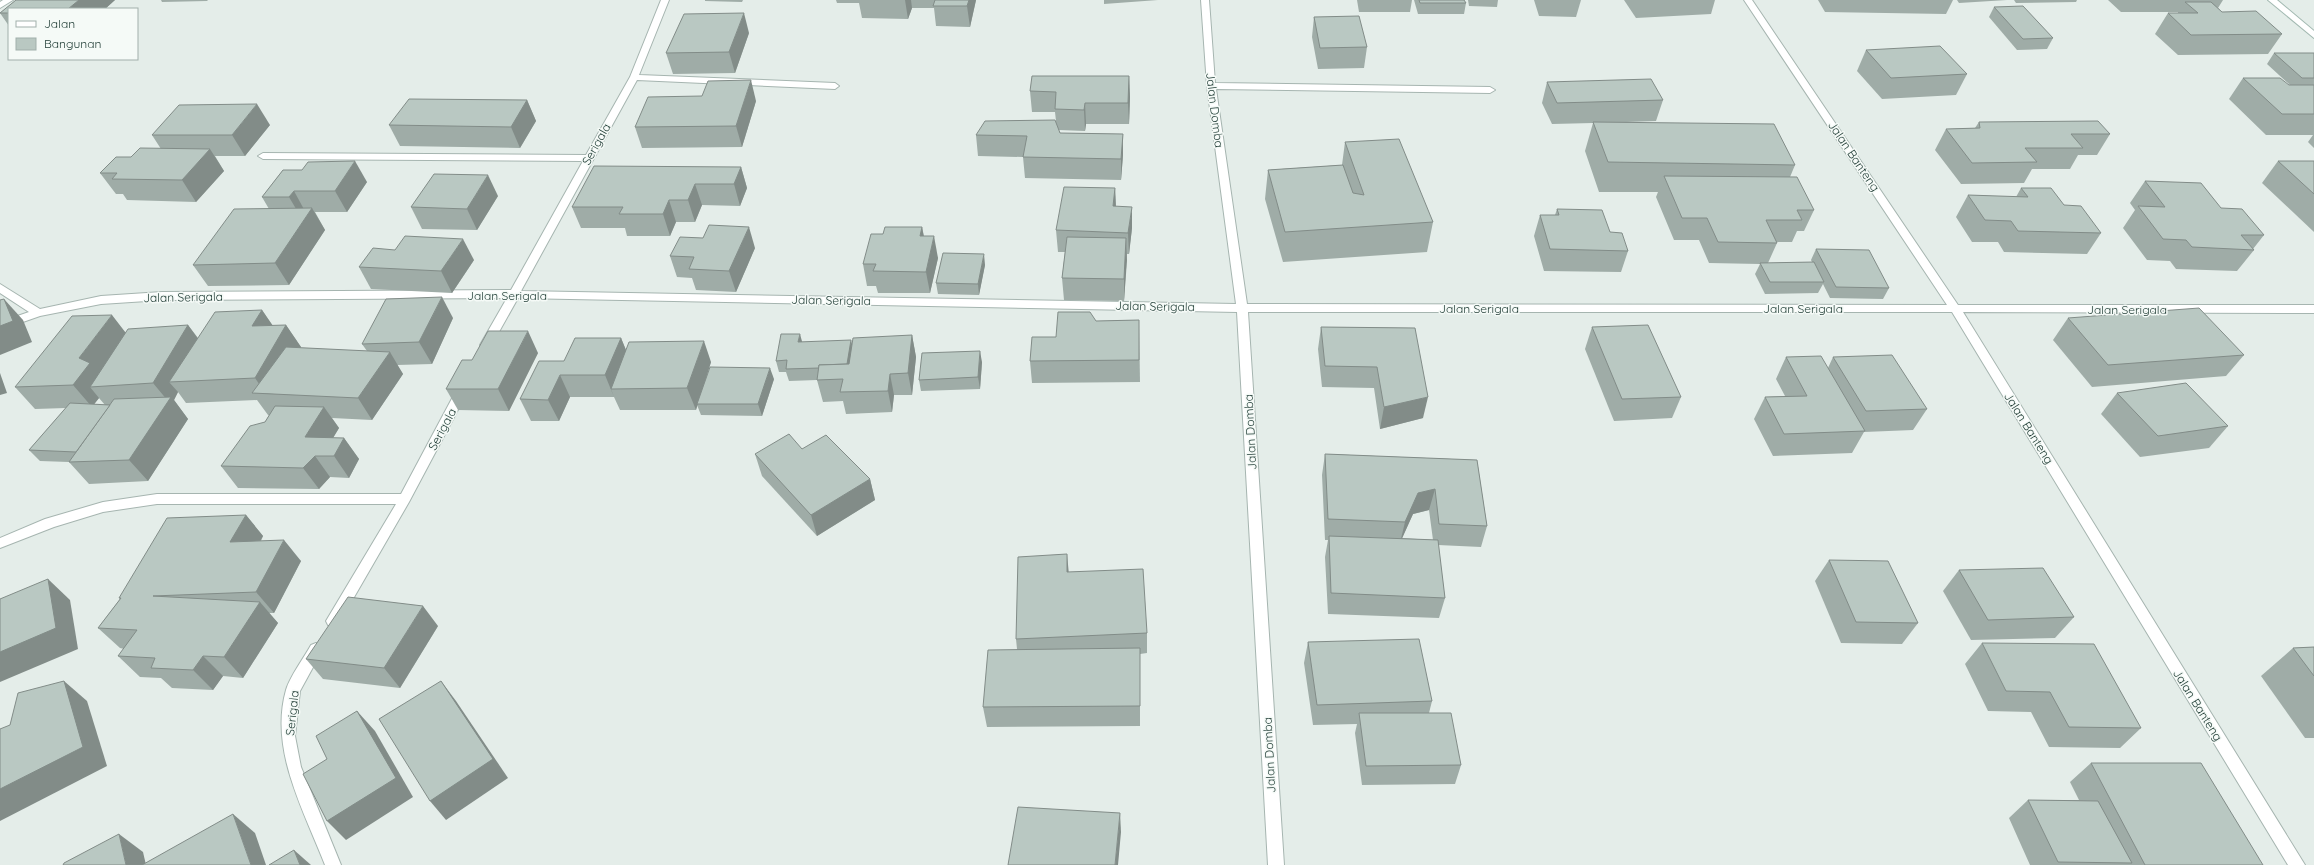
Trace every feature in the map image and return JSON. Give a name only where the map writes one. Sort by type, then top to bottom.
[{"type":"street","points":[[0,6],[9,0]]},
{"type":"street","name":"Serigala","points":[[481,355],[513,294],[634,77],[665,0]]},
{"type":"street","name":"Jalan Domba","points":[[1205,0],[1211,86],[1242,308],[1276,865]]},
{"type":"street","name":"Jalan Banteng","points":[[1748,0],[1955,309],[2297,865]]},
{"type":"street","points":[[2272,0],[2314,35]]},
{"type":"street","points":[[634,77],[835,86]]},
{"type":"street","points":[[1211,86],[1490,90]]},
{"type":"street","points":[[263,156],[588,158]]},
{"type":"street","points":[[0,288],[38,314]]},
{"type":"street","name":"Jalan Serigala","points":[[0,326],[38,314],[101,300],[162,296],[513,294],[1242,308],[2314,309]]},
{"type":"street","name":"Serigala","points":[[329,628],[405,499],[467,382]]},
{"type":"street","points":[[0,544],[50,523],[103,507],[157,499],[405,499]]},
{"type":"street","name":"Serigala","points":[[321,642],[292,690],[288,736],[294,767],[333,865]]},
{"type":"building","points":[[16,0],[79,0],[69,8],[8,8],[8,13],[0,13]]},
{"type":"building","points":[[935,0],[969,0],[967,6],[933,6]]},
{"type":"building","points":[[1419,0],[1464,0],[1466,3],[1420,3]]},
{"type":"building","points":[[2185,2],[2211,2],[2222,12],[2256,11],[2282,34],[2191,35],[2168,13],[2198,13]]},
{"type":"building","points":[[2023,6],[2053,38],[2023,39],[1994,7]]},
{"type":"building","points":[[744,13],[729,52],[666,53],[684,14]]},
{"type":"building","points":[[1359,16],[1367,47],[1320,48],[1314,17]]},
{"type":"building","points":[[1940,46],[1967,74],[1891,78],[1866,50]]},
{"type":"building","points":[[2274,53],[2314,53],[2314,78],[2302,78]]},
{"type":"building","points":[[1032,76],[1129,76],[1128,103],[1085,103],[1084,110],[1055,109],[1056,92],[1030,91]]},
{"type":"building","points":[[2243,78],[2280,78],[2289,85],[2314,85],[2314,114],[2282,114]]},
{"type":"building","points":[[1651,79],[1663,100],[1557,103],[1547,82]]},
{"type":"building","points":[[751,80],[736,126],[635,127],[648,97],[702,96],[708,81]]},
{"type":"building","points":[[409,99],[527,100],[511,127],[389,125]]},
{"type":"building","points":[[257,104],[232,135],[152,135],[179,105]]},
{"type":"building","points":[[1055,120],[1060,133],[1123,134],[1121,159],[1023,157],[1027,136],[976,135],[985,121]]},
{"type":"building","points":[[2098,121],[2110,134],[2071,134],[2083,148],[2025,148],[2037,162],[1972,163],[1946,129],[1980,128],[1979,122]]},
{"type":"building","points":[[1593,122],[1774,124],[1795,165],[1608,162]]},
{"type":"building","points":[[1399,139],[1433,222],[1285,232],[1268,170],[1343,165],[1353,193],[1364,195],[1345,142]]},
{"type":"building","points":[[140,148],[210,149],[182,180],[112,179],[117,173],[100,173],[116,157],[131,157]]},
{"type":"building","points":[[355,161],[335,191],[294,191],[289,197],[262,197],[283,170],[302,170],[308,162]]},
{"type":"building","points":[[2278,161],[2314,161],[2314,194]]},
{"type":"building","points":[[594,166],[741,167],[734,184],[695,184],[688,200],[669,200],[663,214],[619,214],[623,207],[572,207]]},
{"type":"building","points":[[434,174],[488,175],[467,209],[411,207]]},
{"type":"building","points":[[1664,176],[1797,177],[1814,210],[1797,210],[1802,220],[1766,220],[1777,243],[1718,242],[1707,218],[1682,218]]},
{"type":"building","points":[[2145,181],[2201,183],[2221,208],[2242,209],[2264,235],[2241,235],[2254,250],[2192,247],[2186,240],[2163,239],[2138,206],[2165,207]]},
{"type":"building","points":[[1064,187],[1115,188],[1113,206],[1132,207],[1128,233],[1056,230]]},
{"type":"building","points":[[2021,188],[2051,188],[2064,205],[2081,206],[2101,233],[2018,231],[2011,221],[1985,220],[1968,195],[2028,197]]},
{"type":"building","points":[[312,208],[275,263],[193,265],[234,209]]},
{"type":"building","points":[[1557,209],[1602,210],[1610,232],[1622,233],[1628,251],[1550,249],[1540,215],[1559,215]]},
{"type":"building","points":[[709,225],[749,227],[729,271],[689,269],[694,257],[670,256],[680,237],[703,238]]},
{"type":"building","points":[[885,227],[922,227],[920,236],[934,236],[926,272],[873,271],[876,264],[863,264],[871,234],[883,234]]},
{"type":"building","points":[[405,236],[463,239],[441,271],[359,267],[373,248],[395,250]]},
{"type":"building","points":[[1067,237],[1126,238],[1124,279],[1062,278]]},
{"type":"building","points":[[1816,249],[1869,250],[1889,288],[1836,287]]},
{"type":"building","points":[[943,253],[984,254],[978,284],[936,283]]},
{"type":"building","points":[[1814,262],[1824,282],[1770,282],[1760,263]]},
{"type":"building","points":[[442,297],[419,342],[362,344],[386,299]]},
{"type":"building","points":[[4,299],[13,321],[0,326],[0,300]]},
{"type":"building","points":[[2199,308],[2244,355],[2108,365],[2068,318]]},
{"type":"building","points":[[262,310],[252,326],[286,325],[255,378],[169,382],[215,312]]},
{"type":"building","points":[[1058,312],[1090,312],[1096,321],[1139,320],[1139,360],[1030,361],[1032,337],[1056,337]]},
{"type":"building","points":[[112,315],[79,358],[90,363],[73,385],[15,387],[72,316]]},
{"type":"building","points":[[188,325],[153,383],[90,387],[128,329]]},
{"type":"building","points":[[1648,325],[1681,397],[1622,399],[1592,327]]},
{"type":"building","points":[[1321,327],[1415,328],[1428,397],[1384,407],[1377,367],[1325,366]]},
{"type":"building","points":[[488,331],[528,331],[498,389],[446,389],[462,360],[472,360]]},
{"type":"building","points":[[781,334],[800,334],[798,342],[851,340],[847,364],[819,365],[819,368],[786,369],[787,360],[776,361]]},
{"type":"building","points":[[912,335],[908,373],[890,374],[888,391],[840,392],[843,379],[817,380],[819,365],[849,364],[853,338]]},
{"type":"building","points":[[575,338],[621,338],[605,375],[560,375],[548,400],[520,399],[539,361],[564,361]]},
{"type":"building","points":[[704,341],[687,388],[611,389],[629,342]]},
{"type":"building","points":[[286,347],[390,352],[358,398],[252,393]]},
{"type":"building","points":[[980,351],[978,377],[919,380],[922,353]]},
{"type":"building","points":[[1892,355],[1927,409],[1866,411],[1833,357]]},
{"type":"building","points":[[1821,356],[1865,431],[1784,434],[1765,397],[1807,396],[1786,357]]},
{"type":"building","points":[[710,367],[770,368],[758,404],[697,404]]},
{"type":"building","points":[[2186,383],[2228,426],[2158,436],[2117,393]]},
{"type":"building","points":[[171,397],[129,460],[69,462],[114,399]]},
{"type":"building","points":[[70,403],[110,405],[76,452],[29,450]]},
{"type":"building","points":[[275,406],[324,407],[305,437],[344,438],[334,456],[315,456],[303,468],[221,466],[250,426],[265,422]]},
{"type":"building","points":[[789,434],[802,449],[826,435],[870,479],[811,515],[755,454]]},
{"type":"building","points":[[1325,454],[1477,460],[1487,526],[1439,524],[1435,489],[1418,493],[1405,522],[1328,519]]},
{"type":"building","points":[[246,515],[230,542],[284,540],[256,592],[153,596],[260,602],[224,657],[203,656],[193,670],[151,668],[155,658],[118,656],[137,630],[98,628],[121,598],[119,598],[167,518]]},
{"type":"building","points":[[1329,536],[1438,540],[1445,598],[1331,593]]},
{"type":"building","points":[[1067,554],[1067,572],[1143,569],[1147,633],[1016,639],[1018,557]]},
{"type":"building","points":[[1829,560],[1888,561],[1918,623],[1856,622]]},
{"type":"building","points":[[2043,568],[2074,617],[1988,620],[1959,570]]},
{"type":"building","points":[[48,579],[56,628],[0,652],[0,599]]},
{"type":"building","points":[[348,597],[423,606],[384,668],[306,659]]},
{"type":"building","points":[[1419,639],[1432,701],[1317,705],[1308,642]]},
{"type":"building","points":[[1982,643],[2094,644],[2141,728],[2069,727],[2050,692],[2006,691]]},
{"type":"building","points":[[2314,647],[2314,676],[2293,648]]},
{"type":"building","points":[[1140,648],[1140,706],[983,707],[988,650]]},
{"type":"building","points":[[64,681],[83,747],[0,789],[0,729],[10,725],[18,693]]},
{"type":"building","points":[[441,681],[493,759],[430,801],[379,719]]},
{"type":"building","points":[[357,711],[396,778],[327,821],[303,774],[327,759],[316,736]]},
{"type":"building","points":[[1359,713],[1451,713],[1461,765],[1366,766]]},
{"type":"building","points":[[2091,763],[2201,763],[2263,865],[2145,865]]},
{"type":"building","points":[[2028,800],[2098,801],[2132,863],[2058,862]]},
{"type":"building","points":[[1018,807],[1120,813],[1115,865],[1008,865]]},
{"type":"building","points":[[233,814],[251,865],[142,865]]},
{"type":"building","points":[[119,834],[126,865],[63,865],[64,863]]},
{"type":"building","points":[[294,850],[300,865],[269,865]]}]
